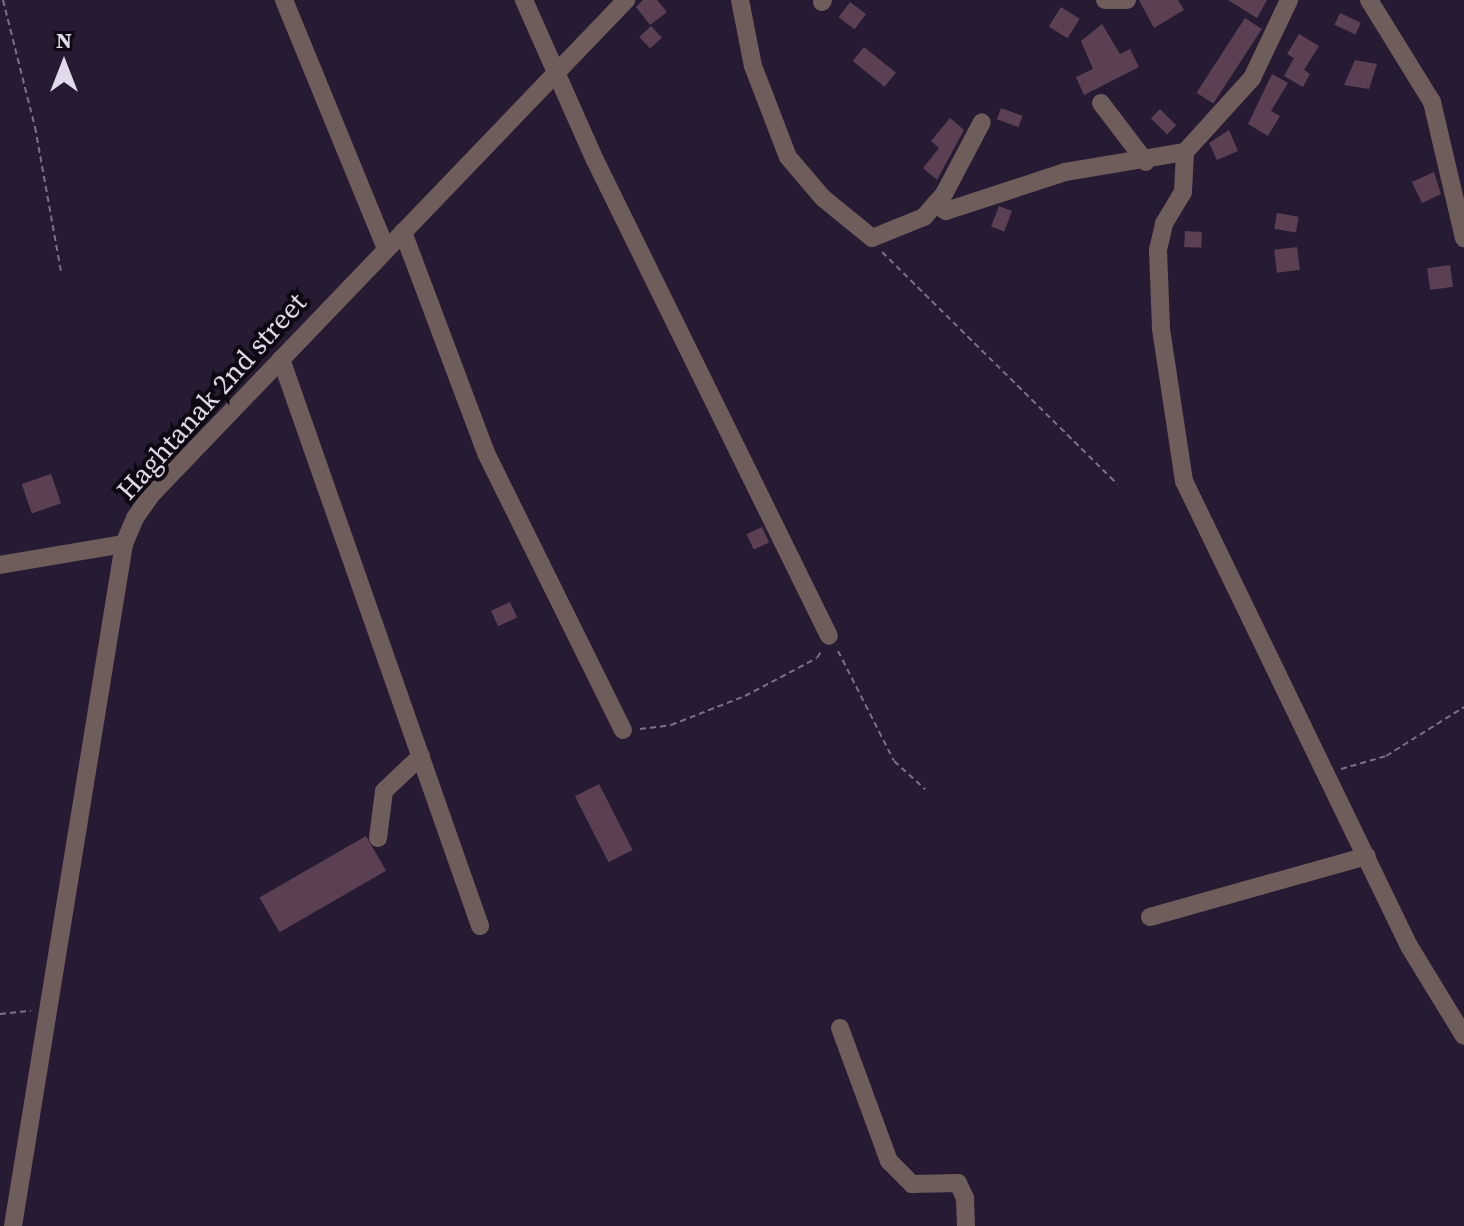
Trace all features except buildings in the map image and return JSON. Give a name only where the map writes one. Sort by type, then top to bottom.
[{"type":"street","points":[[284,0],[386,249]]},
{"type":"street","points":[[524,0],[728,436],[829,636]]},
{"type":"street","name":"Haghtanak 2nd street","points":[[13,1226],[124,544],[152,494],[555,70],[626,0]]},
{"type":"street","points":[[740,0],[753,66],[788,157],[823,198],[872,238],[903,229],[935,204],[982,122]]},
{"type":"street","points":[[1105,0],[1127,0]]},
{"type":"street","points":[[935,204],[946,211],[1065,172],[1146,162],[1185,152],[1252,78],[1289,0]]},
{"type":"street","points":[[1369,0],[1432,102],[1464,238]]},
{"type":"street","points":[[1101,103],[1146,162]]},
{"type":"street","points":[[1185,152],[1183,192],[1164,224],[1158,250],[1161,329],[1184,481],[1433,992],[1464,1036]]},
{"type":"street","points":[[403,232],[486,453],[623,730]]},
{"type":"street","points":[[281,359],[480,926]]},
{"type":"street","points":[[0,565],[124,544]]},
{"type":"street","points":[[378,838],[384,791],[421,756]]},
{"type":"street","points":[[1150,917],[1367,856]]},
{"type":"street","points":[[840,1028],[889,1161],[912,1184],[958,1183],[965,1198],[966,1226]]},
{"type":"path","points":[[3,0],[35,127],[61,271]]},
{"type":"path","points":[[872,238],[890,264],[1117,484]]},
{"type":"path","points":[[623,730],[671,725],[745,696],[817,658],[829,636]]},
{"type":"path","points":[[829,636],[894,761],[925,789]]},
{"type":"path","points":[[1323,769],[1346,769],[1386,756],[1464,707]]},
{"type":"path","points":[[0,1014],[47,1010]]}]
